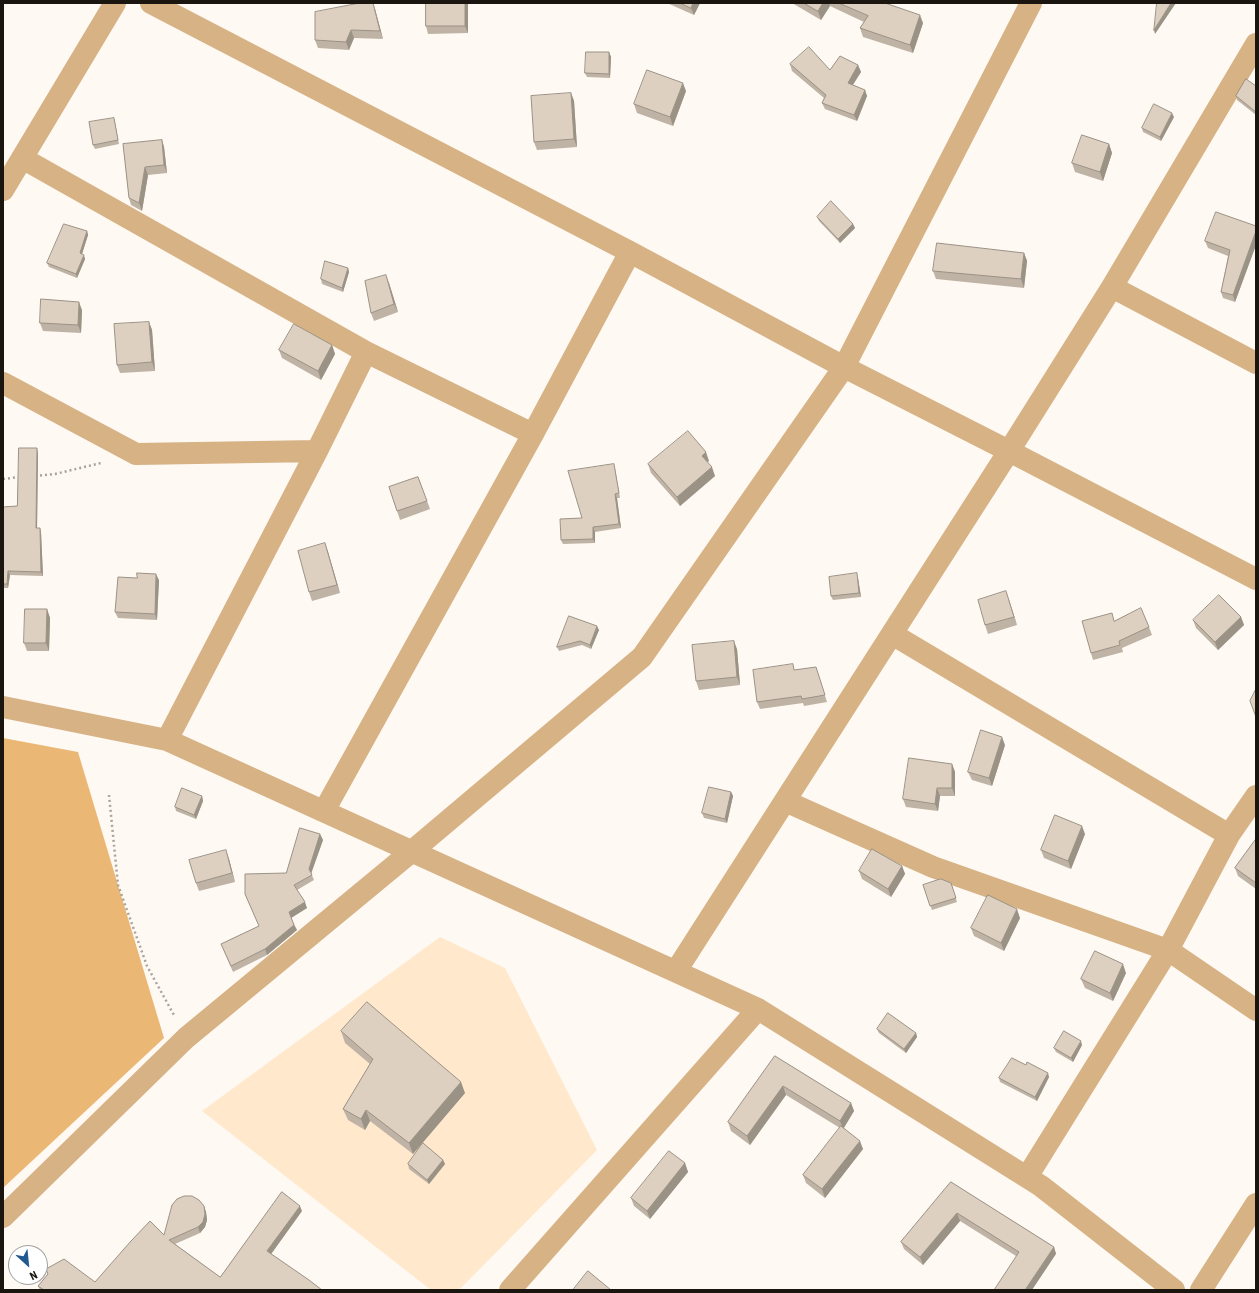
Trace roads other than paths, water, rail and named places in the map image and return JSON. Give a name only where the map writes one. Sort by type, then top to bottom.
[{"type":"street","points":[[3,190],[115,3]]},
{"type":"street","points":[[151,3],[630,252],[844,367],[1256,580]]},
{"type":"street","points":[[3,1217],[186,1038],[411,852],[642,656],[844,367],[1031,3]]},
{"type":"street","points":[[676,971],[1009,451],[1112,287],[1256,44]]},
{"type":"street","points":[[22,158],[366,352],[533,434]]},
{"type":"street","points":[[324,812],[533,434],[630,252]]},
{"type":"street","points":[[1112,287],[1256,363]]},
{"type":"street","points":[[167,740],[317,451],[366,352]]},
{"type":"street","points":[[3,383],[136,454],[317,451]]},
{"type":"street","points":[[892,634],[1229,835]]},
{"type":"street","points":[[3,707],[167,740],[758,1009],[1027,1177],[1174,1290]]},
{"type":"street","points":[[1027,1177],[1168,950],[1229,835],[1256,796]]},
{"type":"street","points":[[785,801],[932,867],[1168,950],[1256,1010]]},
{"type":"street","points":[[510,1290],[758,1009]]},
{"type":"street","points":[[1201,1290],[1256,1204]]}]
